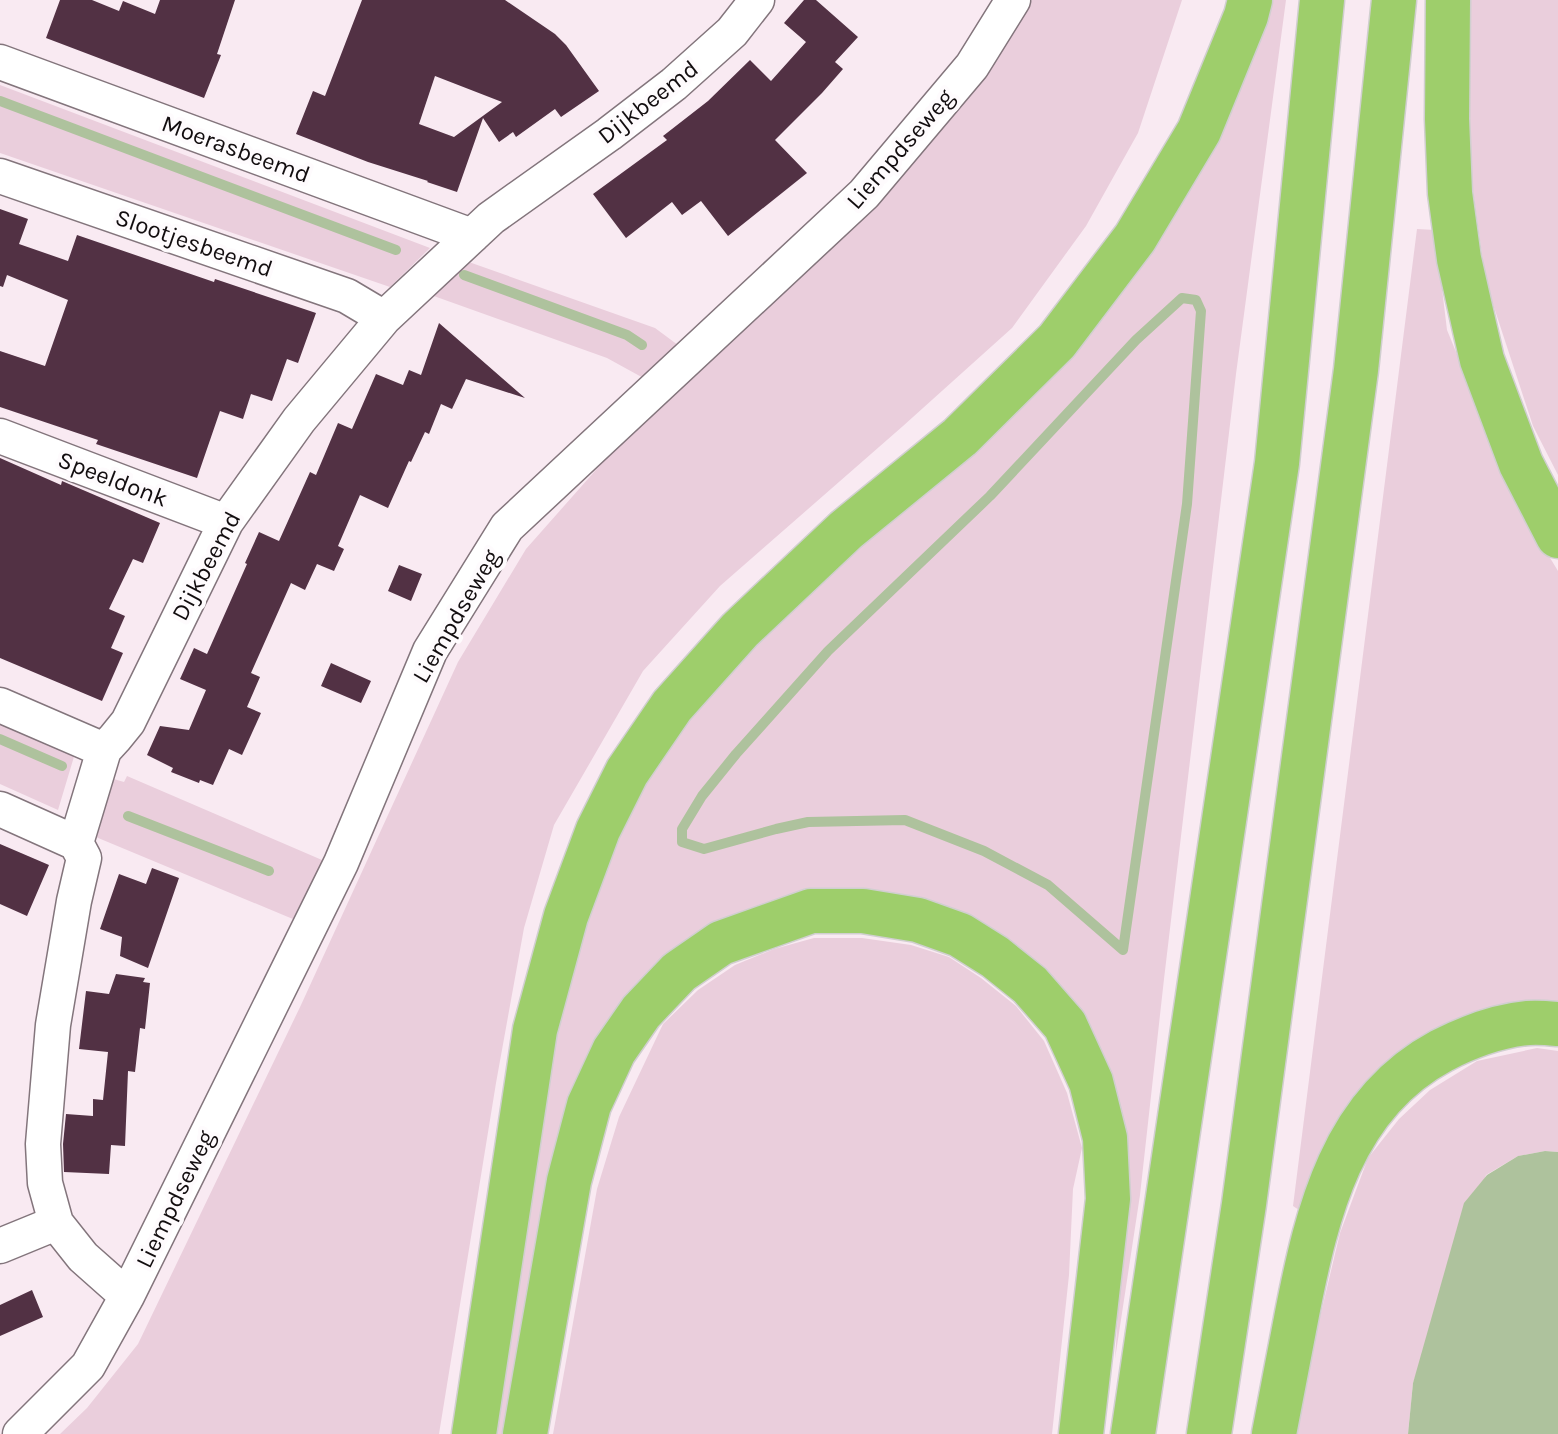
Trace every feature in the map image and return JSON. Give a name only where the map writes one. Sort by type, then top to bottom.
[{"type":"highway","points":[[474,1434],[535,1030],[566,916],[598,830],[627,772],[672,706],[740,630],[846,530],[960,437],[1057,341],[1135,238],[1199,131],[1250,0]]},
{"type":"highway","points":[[1133,1434],[1277,463],[1322,0]]},
{"type":"highway","points":[[1209,1434],[1247,1189],[1356,370],[1394,0]]},
{"type":"highway","points":[[1448,0],[1450,193],[1459,259],[1482,360],[1521,464],[1558,536]]},
{"type":"highway","points":[[525,1434],[569,1181],[589,1105],[614,1051],[641,1012],[679,972],[721,943],[811,911],[863,911],[918,920],[960,935],[995,957],[1030,985],[1065,1025],[1091,1082],[1105,1138],[1108,1199],[1081,1434]]},
{"type":"highway","points":[[1274,1434],[1310,1249],[1325,1196],[1360,1124],[1378,1100],[1401,1078],[1423,1060],[1453,1044],[1480,1033],[1529,1022],[1558,1024]]},
{"type":"street","name":"Dijkbeemd","points":[[127,1296],[83,1257],[56,1223],[45,1183],[43,1144],[53,1025],[84,858],[76,843],[104,750],[128,722],[226,522],[299,420],[384,318],[491,218],[674,84],[732,32],[757,0]]},
{"type":"street","name":"Liempdseweg","points":[[20,1434],[88,1366],[127,1296],[341,863],[430,651],[507,527],[864,194],[972,66],[1013,0]]},
{"type":"street","name":"Moerasbeemd","points":[[0,62],[472,236]]},
{"type":"street","name":"Slootjesbeemd","points":[[0,176],[347,296],[384,318]]},
{"type":"street","name":"Speeldonk","points":[[0,436],[226,522]]},
{"type":"street","points":[[0,705],[104,750]]},
{"type":"street","points":[[0,809],[76,843]]},
{"type":"street","points":[[0,1246],[56,1223]]},
{"type":"shaded area","points":[[1032,0],[1182,0],[1138,133],[1086,226],[1012,328],[720,586],[643,671],[554,825],[524,928],[439,1434],[60,1434],[87,1408],[138,1344],[301,1005],[458,662],[526,549],[656,402],[877,196]]},
{"type":"shaded area","points":[[1263,0],[1286,0],[1236,374],[1140,1195],[1115,1359],[1126,1192],[1076,1016],[865,897],[632,1004],[514,1434],[486,1434],[545,1034],[614,833],[686,716],[752,639],[1068,350]]},
{"type":"shaded area","points":[[1469,0],[1558,0],[1558,475],[1533,426],[1486,283],[1470,169]]},
{"type":"shaded area","points":[[0,85],[430,248],[390,287],[0,153]]},
{"type":"shaded area","points":[[1417,229],[1435,230],[1447,330],[1521,510],[1558,571],[1558,1005],[1451,1023],[1302,1212],[1293,1206]]},
{"type":"shaded area","points":[[466,261],[655,328],[682,348],[647,380],[607,358],[431,295]]},
{"type":"shaded area","points":[[0,717],[76,750],[58,810],[0,784]]},
{"type":"shaded area","points":[[127,776],[329,863],[300,922],[91,835],[110,778],[124,782]]},
{"type":"shaded area","points":[[814,938],[862,938],[911,945],[949,957],[1016,1006],[1044,1041],[1067,1093],[1082,1148],[1073,1189],[1069,1275],[1052,1434],[553,1434],[597,1189],[619,1117],[663,1024],[698,990],[735,965],[774,949]]},
{"type":"shaded area","points":[[1537,1048],[1558,1051],[1558,1152],[1518,1156],[1486,1175],[1413,1383],[1408,1434],[1292,1434],[1340,1233],[1368,1158],[1399,1119],[1430,1090],[1477,1061]]},
{"type":"shaded area","points":[[1558,1152],[1558,1434],[1408,1434],[1413,1383],[1464,1203],[1487,1175],[1518,1156]]},
{"type":"building","points":[[60,0],[92,0],[119,11],[123,1],[155,14],[160,0],[235,0],[217,54],[221,55],[204,98],[46,38]]},
{"type":"building","points":[[362,0],[505,0],[555,34],[599,91],[561,117],[555,109],[516,137],[513,132],[499,142],[483,118],[457,192],[296,134],[313,91],[325,96]],"holes":[[[435,76],[502,102],[454,137],[419,124]]]},
{"type":"building","points":[[804,0],[816,0],[858,37],[835,62],[843,69],[775,140],[807,173],[728,236],[701,201],[682,215],[672,202],[626,238],[593,194],[667,140],[663,136],[708,101],[750,60],[771,81],[806,42],[784,23]]},
{"type":"building","points":[[0,209],[28,219],[19,244],[68,261],[77,235],[316,313],[298,363],[287,359],[272,401],[251,394],[243,419],[220,411],[197,478],[0,407],[0,351],[45,366],[68,300],[7,275],[3,287],[0,286]]},
{"type":"building","points":[[439,323],[525,398],[466,379],[452,409],[441,404],[429,434],[425,432],[388,508],[360,495],[338,546],[344,549],[334,571],[317,564],[305,590],[291,583],[251,673],[260,677],[247,707],[261,713],[242,755],[229,749],[213,785],[171,772],[173,768],[147,755],[160,726],[189,730],[206,690],[180,679],[194,648],[207,654],[259,532],[279,541],[310,472],[316,475],[338,423],[352,429],[376,374],[403,385],[409,370],[421,375]]},
{"type":"building","points":[[0,458],[160,523],[143,563],[133,559],[109,609],[125,616],[111,648],[123,653],[102,701],[0,658]]},
{"type":"building","points":[[399,565],[422,574],[411,601],[388,591]]},
{"type":"building","points":[[331,663],[371,681],[361,703],[321,686]]},
{"type":"building","points":[[0,844],[49,865],[27,916],[0,904]]},
{"type":"building","points":[[152,868],[179,878],[148,968],[120,956],[122,937],[100,929],[119,874],[146,884]]},
{"type":"building","points":[[116,974],[145,978],[143,982],[150,983],[145,1029],[140,1028],[135,1072],[128,1071],[125,1146],[111,1145],[109,1174],[64,1172],[66,1114],[93,1116],[93,1099],[103,1100],[108,1052],[79,1049],[86,991],[109,994]]},
{"type":"building","points":[[32,1290],[43,1317],[0,1336],[0,1305]]},
{"type":"waterway","points":[[0,101],[396,250]]},
{"type":"waterway","points":[[464,275],[627,335],[642,345]]},
{"type":"waterway","points":[[1182,298],[1196,300],[1201,311],[1187,504],[1123,950],[1048,885],[984,851],[905,820],[808,822],[704,849],[682,842],[682,829],[702,796],[828,651],[990,496],[1136,340],[1182,298]]},
{"type":"waterway","points":[[0,739],[62,766]]},
{"type":"waterway","points":[[128,816],[269,871]]}]
